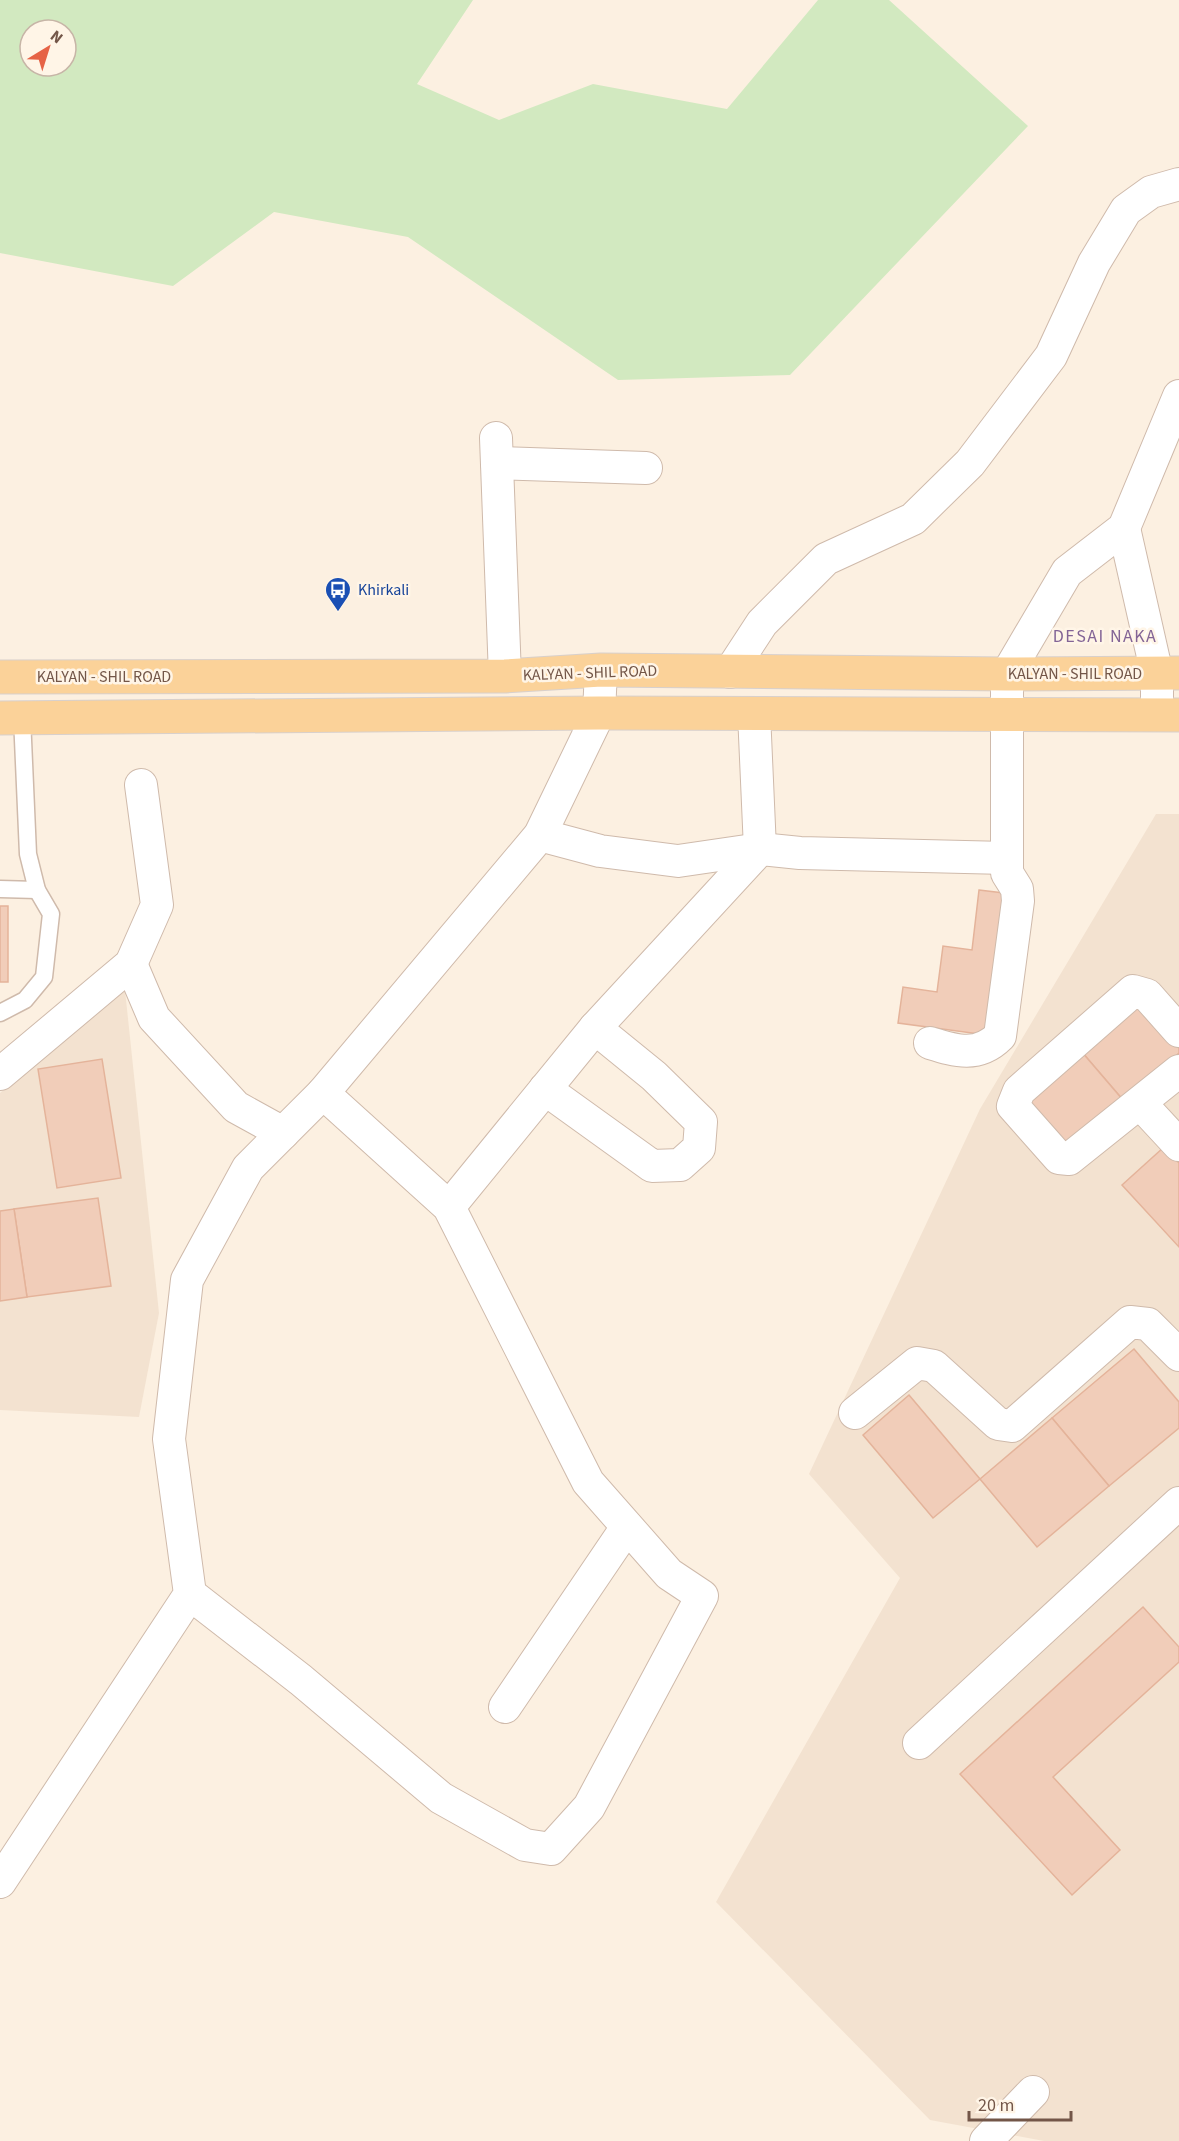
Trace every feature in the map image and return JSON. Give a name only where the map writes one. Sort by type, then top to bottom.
[{"type":"main road","name":"KALYAN - SHIL ROAD","points":[[0,677],[505,676],[601,670],[1007,674],[1168,673]]},
{"type":"main road","points":[[11,717],[599,713],[1168,715]]},
{"type":"street","points":[[730,672],[762,623],[826,559],[913,519],[970,464],[1051,356],[1094,263],[1126,210],[1151,192],[1179,184]]},
{"type":"street","points":[[930,1043],[961,1052],[990,1046],[1000,1036],[1018,901],[1017,889],[1006,873],[1007,674],[1066,572],[1124,528],[1179,396]]},
{"type":"street","points":[[505,676],[497,451],[646,468]]},
{"type":"street","points":[[1124,528],[1168,673],[1168,715]]},
{"type":"street","points":[[0,1882],[190,1594],[169,1439],[187,1280],[248,1168],[323,1093],[540,835],[599,713],[601,670]]},
{"type":"street","points":[[449,1207],[595,1029],[760,849],[754,714]]},
{"type":"street","points":[[0,1074],[131,964],[157,905],[141,785]]},
{"type":"street","points":[[540,835],[600,851],[678,861],[760,849],[800,853],[1006,858]]},
{"type":"street","points":[[131,964],[154,1018],[236,1107],[283,1134]]},
{"type":"street","points":[[1179,1031],[1147,995],[1133,991],[1019,1091],[1013,1106],[1059,1158],[1069,1160],[1179,1071]]},
{"type":"street","points":[[545,1089],[652,1166],[680,1165],[699,1148],[700,1122],[654,1076],[595,1029]]},
{"type":"street","points":[[190,1594],[301,1680],[441,1798],[525,1845],[551,1848],[589,1807],[702,1596],[669,1574],[588,1482],[449,1207],[323,1093]]},
{"type":"street","points":[[1140,1103],[1179,1145]]},
{"type":"street","points":[[855,1413],[917,1363],[934,1366],[998,1424],[1012,1426],[1130,1322],[1148,1324],[1179,1355]]},
{"type":"street","points":[[919,1743],[1174,1518]]},
{"type":"street","points":[[505,1707],[627,1527]]},
{"type":"street","points":[[986,2141],[1033,2092]]},
{"type":"lane","points":[[0,1013],[25,1000],[44,977],[51,914],[37,890],[28,854],[11,717]]},
{"type":"lane","points":[[0,889],[37,890]]},
{"type":"shaded area","points":[[1156,814],[1179,814],[1179,2141],[1044,2141],[930,2120],[716,1902],[900,1578],[809,1474],[980,1109]]},
{"type":"shaded area","points":[[125,990],[159,1313],[139,1417],[0,1410],[0,1093]]},
{"type":"green space","points":[[0,0],[473,0],[417,84],[499,120],[593,84],[727,109],[818,0],[889,0],[1028,126],[790,375],[618,380],[408,237],[274,212],[173,286],[0,253]]},
{"type":"building","points":[[979,890],[1012,894],[994,1036],[898,1023],[903,987],[937,992],[943,946],[972,950]]},
{"type":"building","points":[[0,906],[8,906],[8,982],[0,982]]},
{"type":"building","points":[[1139,1001],[1179,1048],[1179,1053],[1123,1100],[1081,1051]]},
{"type":"building","points":[[1081,1051],[1123,1100],[1063,1151],[1021,1102]]},
{"type":"building","points":[[102,1059],[121,1178],[57,1188],[38,1069]]},
{"type":"building","points":[[1164,1147],[1179,1163],[1179,1247],[1122,1185]]},
{"type":"building","points":[[98,1198],[111,1286],[27,1297],[14,1209]]},
{"type":"building","points":[[14,1209],[27,1297],[0,1301],[0,1211]]},
{"type":"building","points":[[1134,1349],[1179,1402],[1179,1428],[1109,1486],[1052,1418]]},
{"type":"building","points":[[909,1395],[980,1479],[933,1518],[863,1435]]},
{"type":"building","points":[[1052,1418],[1109,1486],[1037,1547],[980,1479]]},
{"type":"building","points":[[1143,1607],[1179,1647],[1179,1662],[1053,1777],[1120,1850],[1072,1895],[960,1774]]},
{"type":"place","name":"Khirkali","points":[[338,613]]},
{"type":"district","name":"DESAI NAKA","points":[[1105,636]]}]
